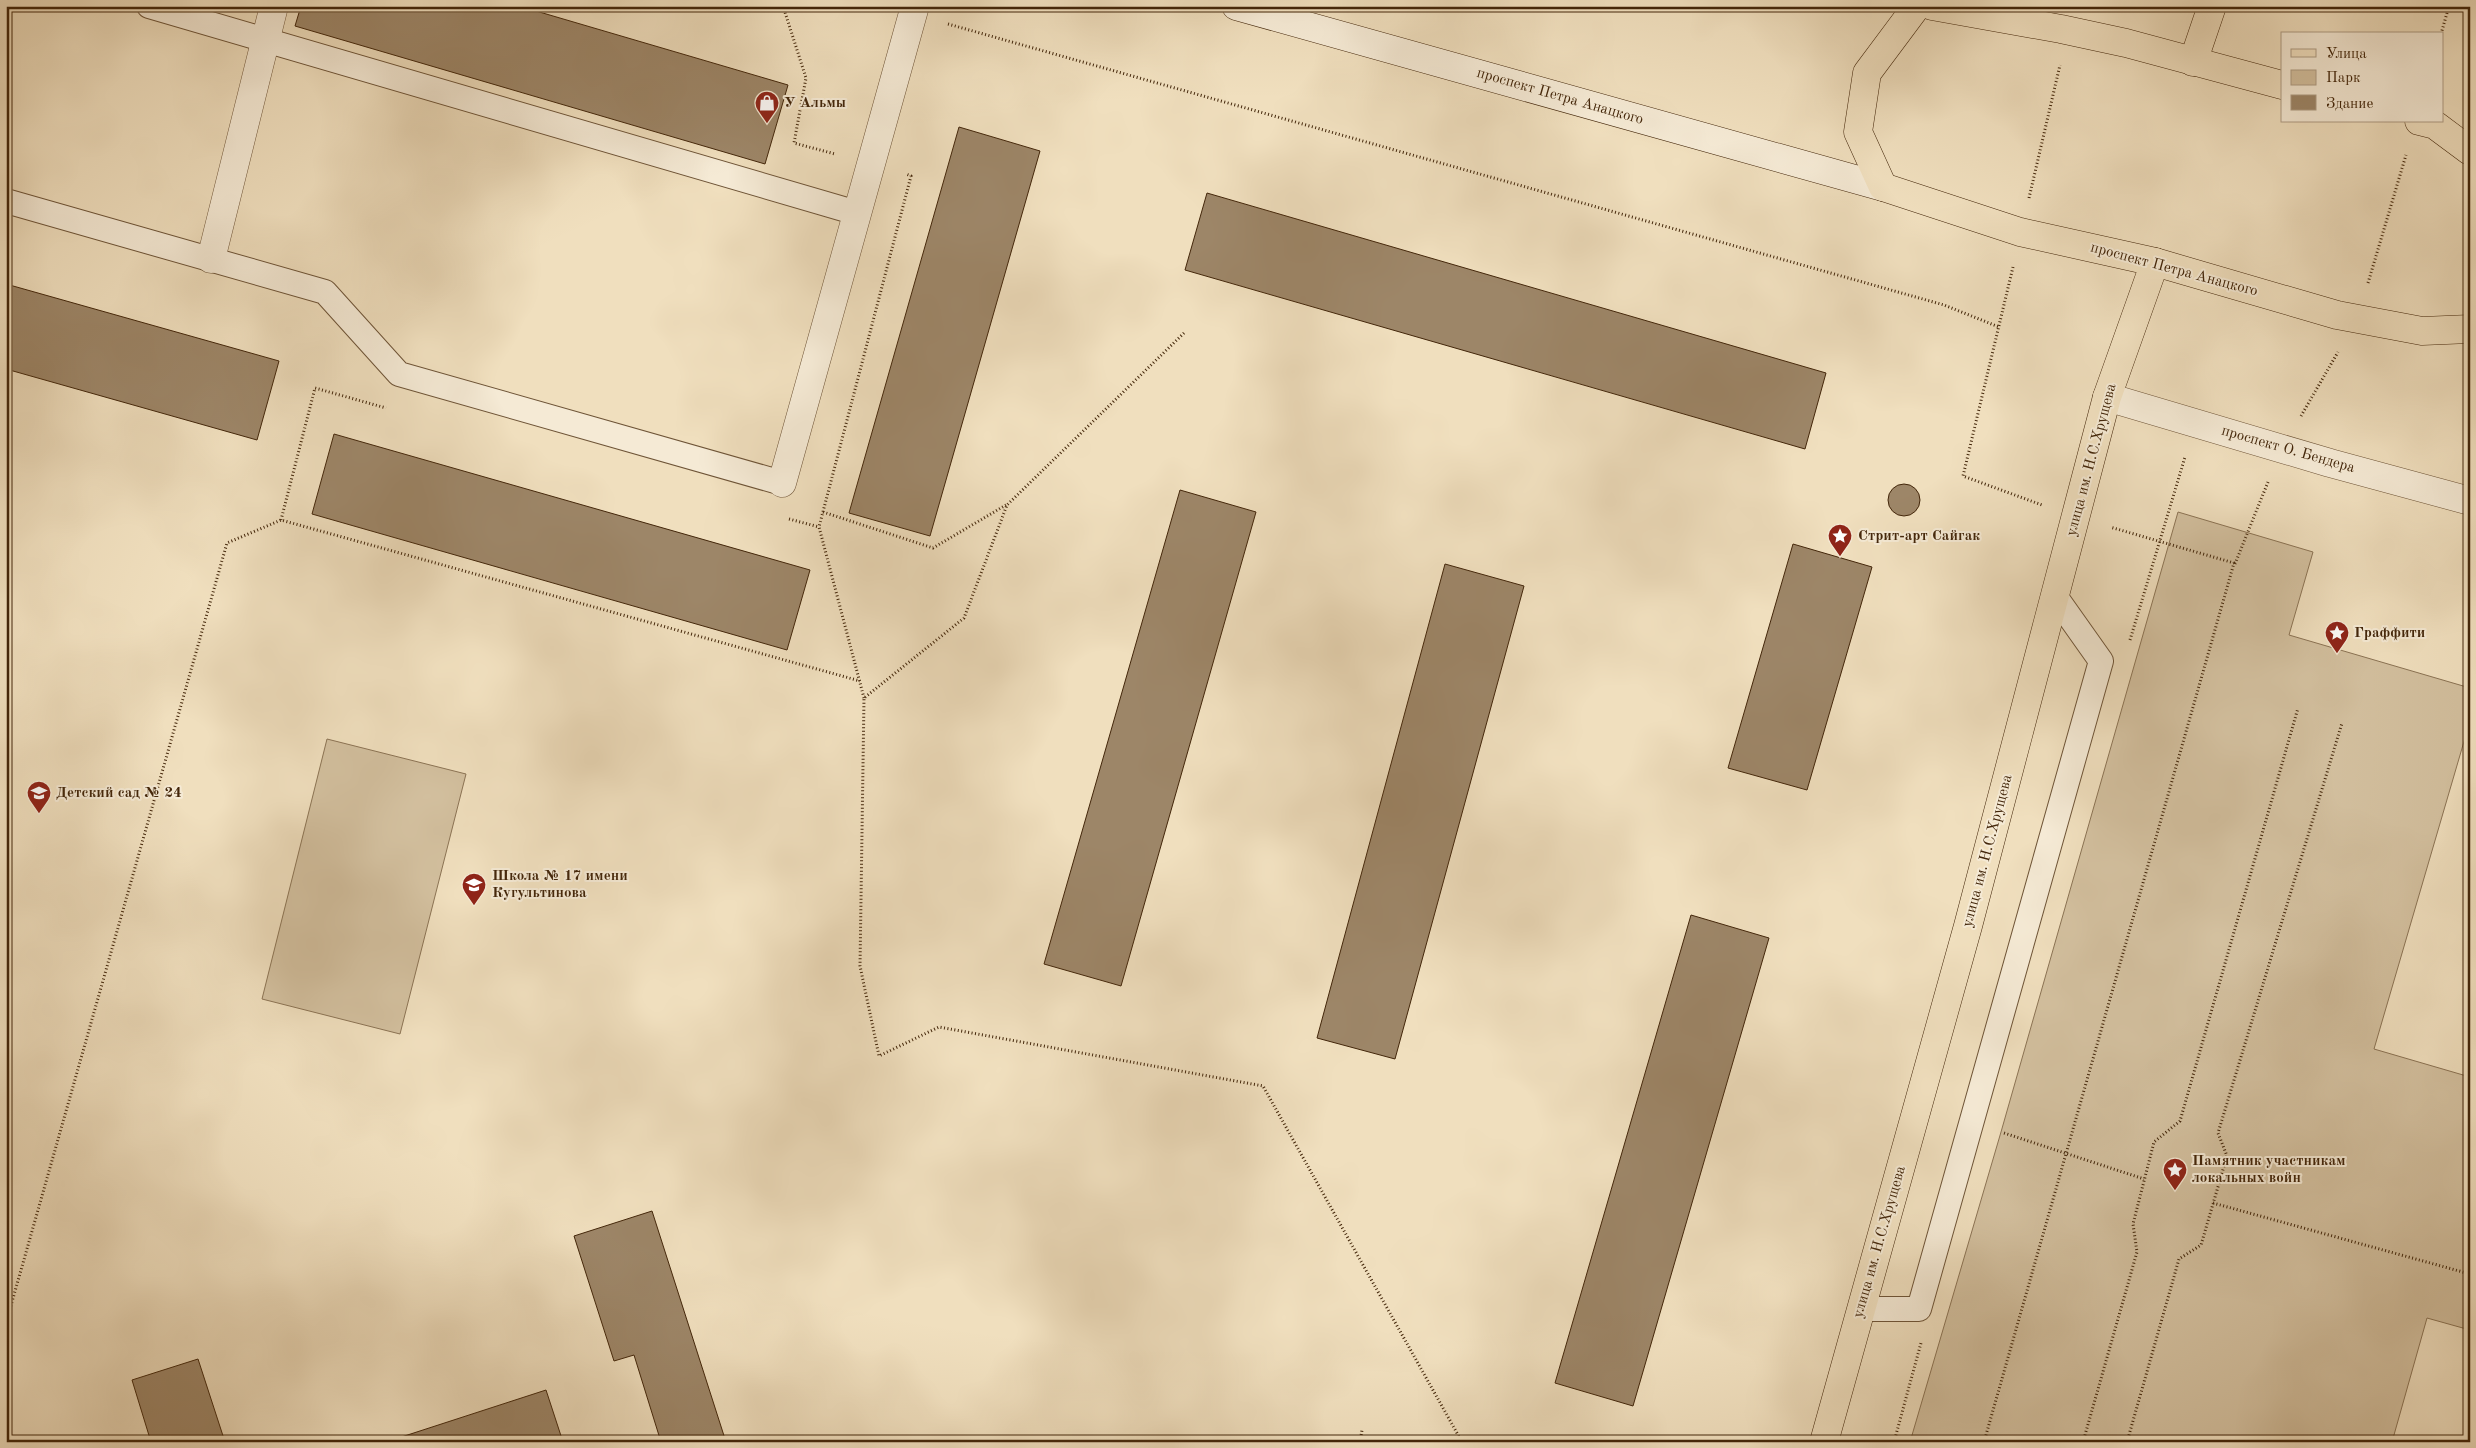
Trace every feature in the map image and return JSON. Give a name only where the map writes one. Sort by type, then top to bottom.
[{"type":"main road","points":[[1883,187],[1858,132],[1867,73],[1917,6]]},
{"type":"main road","points":[[1932,6],[2061,29],[2126,43],[2281,85]]},
{"type":"main road","points":[[2193,62],[2212,6]]},
{"type":"main road","points":[[2423,122],[2435,125],[2470,151]]},
{"type":"main road","name":"проспект Петра Анацкого","points":[[1883,187],[2020,232],[2155,262],[2337,315],[2422,331],[2470,329]]},
{"type":"main road","name":"улица им. Н.С.Хрущева","points":[[1824,1442],[1968,926],[2108,397],[2155,262]]},
{"type":"street","points":[[211,259],[274,6]]},
{"type":"street","name":"проспект Петра Анацкого","points":[[1236,6],[1883,187]]},
{"type":"street","points":[[782,483],[914,10]]},
{"type":"street","name":"проспект О. Бендера","points":[[2108,397],[2330,463],[2470,501]]},
{"type":"lane","points":[[148,6],[857,213]]},
{"type":"lane","points":[[6,201],[325,292],[399,374],[782,483]]},
{"type":"lane","points":[[1862,1309],[1919,1309],[2101,661],[2055,596]]},
{"type":"path","points":[[2442,32],[2449,6]]},
{"type":"path","points":[[914,10],[1944,305],[1999,327]]},
{"type":"path","points":[[823,512],[933,548],[1007,505],[1184,334]]},
{"type":"path","points":[[281,520],[315,388],[391,409]]},
{"type":"path","points":[[1007,505],[964,618],[864,698],[860,966],[879,1056],[938,1026],[1263,1086],[1462,1442]]},
{"type":"path","points":[[781,517],[819,527]]},
{"type":"path","points":[[6,1323],[226,542],[281,520],[860,682]]},
{"type":"path","points":[[2083,1442],[2137,1252],[2133,1224],[2154,1142],[2180,1121],[2298,708]]},
{"type":"path","points":[[2127,1442],[2179,1259],[2201,1245],[2227,1156],[2218,1133],[2342,723]]},
{"type":"path","points":[[2001,1132],[2144,1179]]},
{"type":"path","points":[[2213,1203],[2470,1274]]},
{"type":"path","points":[[1360,1442],[1362,1430]]},
{"type":"green space","points":[[2178,512],[2313,552],[2289,635],[2470,688],[2470,721],[2374,1049],[2470,1077],[2470,1330],[2427,1318],[2392,1442],[1910,1442],[2001,1132]]},
{"type":"green space","points":[[327,739],[466,774],[400,1034],[262,999]]},
{"type":"building","points":[[301,6],[519,6],[788,85],[765,164],[295,26]]},
{"type":"building","points":[[959,127],[1040,151],[930,536],[849,513]]},
{"type":"building","points":[[1207,193],[1826,373],[1805,449],[1185,270]]},
{"type":"building","points":[[6,284],[279,361],[257,440],[6,369]]},
{"type":"building","points":[[334,434],[810,570],[787,650],[312,514]]},
{"type":"building","points":[[1904,484],[1916,488],[1920,500],[1916,512],[1904,516],[1892,512],[1888,500],[1892,488]]},
{"type":"building","points":[[1180,490],[1256,512],[1121,986],[1044,964]]},
{"type":"building","points":[[1793,544],[1872,567],[1807,790],[1728,768]]},
{"type":"building","points":[[1445,564],[1524,586],[1395,1059],[1317,1038]]},
{"type":"building","points":[[1691,915],[1769,938],[1633,1406],[1555,1383]]},
{"type":"building","points":[[652,1211],[726,1442],[661,1442],[634,1355],[614,1361],[574,1236]]},
{"type":"building","points":[[198,1359],[225,1442],[151,1442],[132,1380]]},
{"type":"building","points":[[546,1390],[563,1442],[386,1442]]},
{"type":"place","name":"У Альмы","points":[[767,124]]},
{"type":"place","name":"Стрит-арт Сайгак","points":[[1840,557]]},
{"type":"place","name":"Граффити","points":[[2337,654]]},
{"type":"place","name":"Детский сад № 24","points":[[39,814]]},
{"type":"place","name":"Школа № 17 имени Кугультинова","points":[[474,906]]},
{"type":"place","name":"Памятник участникам локальных войн","points":[[2175,1191]]}]
